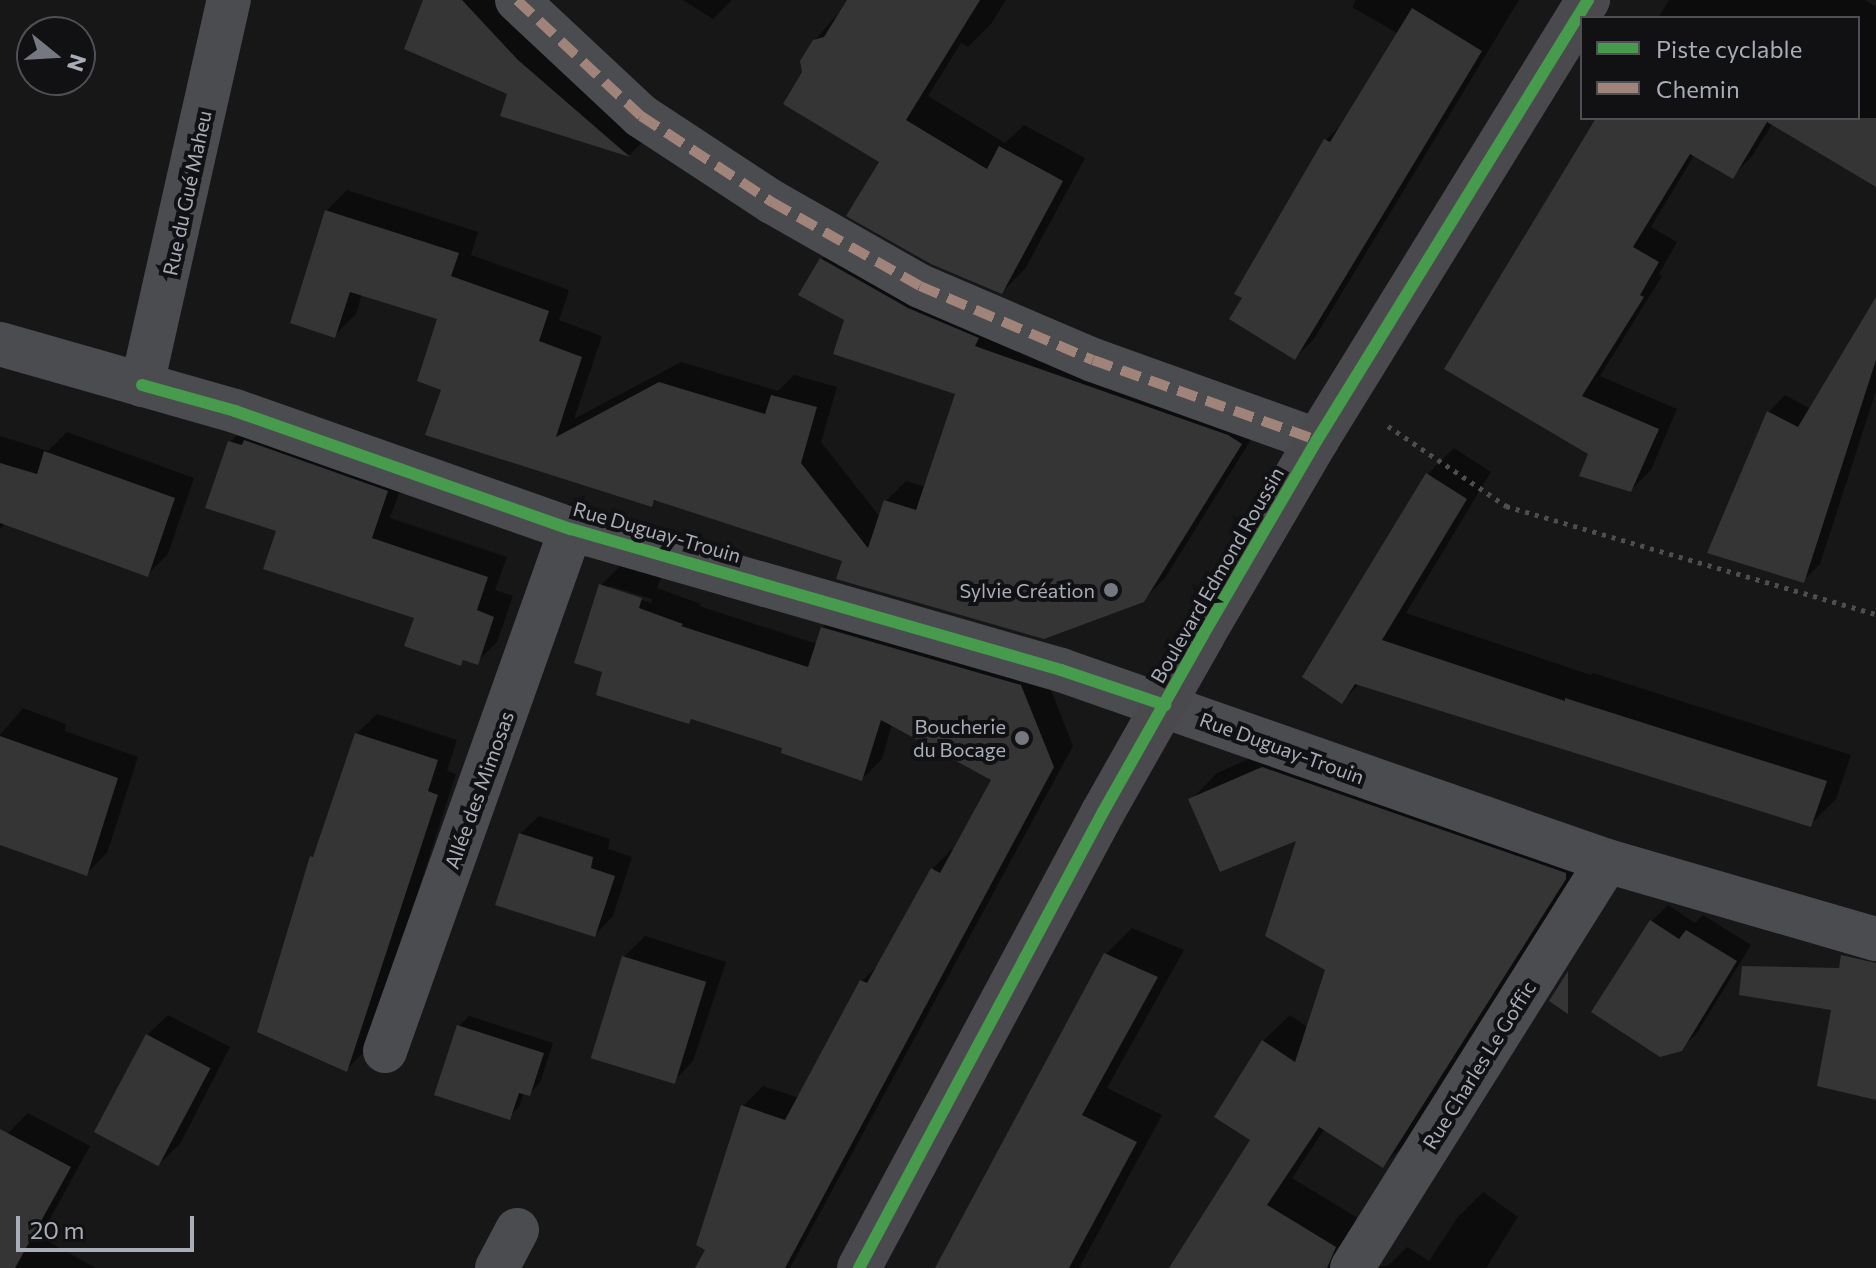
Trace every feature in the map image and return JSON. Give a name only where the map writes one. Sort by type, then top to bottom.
[{"type":"street","name":"Rue du Gué Maheu","points":[[142,385],[229,0]]},
{"type":"street","points":[[517,0],[641,116],[772,202],[920,286],[1093,360],[1317,440]]},
{"type":"street","name":"Boulevard Edmond Roussin","points":[[859,1268],[1103,812],[1317,440],[1588,0]]},
{"type":"street","name":"Rue Duguay-Trouin","points":[[0,344],[235,411],[571,529],[1061,670],[1607,861],[1876,939]]},
{"type":"street","name":"Allée des Mimosas","points":[[385,1051],[571,529]]},
{"type":"street","name":"Rue Charles Le Goffic","points":[[1352,1268],[1607,861]]},
{"type":"street","points":[[497,1268],[517,1230]]},
{"type":"path","points":[[1344,397],[1506,506],[1876,614]]},
{"type":"building","points":[[423,0],[462,0],[518,60],[630,157],[500,116],[507,94],[404,49]]},
{"type":"building","points":[[847,0],[980,0],[906,120],[987,169],[999,146],[1063,181],[1002,294],[931,264],[846,216],[879,162],[783,104],[802,72],[800,61],[813,40],[824,37]]},
{"type":"building","points":[[1412,8],[1482,51],[1295,360],[1229,319],[1242,298],[1234,294],[1324,139],[1330,142]]},
{"type":"building","points":[[1876,118],[1876,187],[1767,122],[1733,179],[1690,154],[1633,247],[1659,262],[1640,295],[1644,297],[1582,396],[1659,429],[1631,492],[1579,476],[1588,454],[1444,369],[1595,120]]},
{"type":"building","points":[[325,210],[459,253],[451,276],[549,311],[539,341],[582,357],[556,437],[659,382],[765,414],[771,395],[817,407],[801,463],[868,548],[884,500],[916,510],[955,394],[833,354],[844,320],[798,295],[820,258],[908,308],[979,338],[975,346],[1228,435],[1242,444],[1144,602],[1044,639],[836,579],[842,561],[654,500],[652,507],[425,435],[441,390],[417,381],[437,319],[350,292],[335,338],[290,323]]},
{"type":"building","points":[[1876,297],[1876,360],[1804,583],[1707,553],[1767,411],[1798,427]]},
{"type":"building","points":[[244,440],[388,491],[372,538],[488,577],[477,610],[494,617],[478,665],[463,660],[461,666],[404,646],[414,618],[263,569],[276,531],[205,508],[228,441],[242,445]]},
{"type":"building","points":[[44,451],[175,498],[148,577],[0,523],[0,463],[37,474]]},
{"type":"building","points":[[1426,473],[1467,499],[1382,640],[1565,701],[1565,698],[1827,781],[1811,827],[1355,684],[1342,704],[1302,677]]},
{"type":"building","points":[[599,584],[642,598],[639,608],[683,624],[681,626],[808,667],[821,627],[1021,685],[1054,767],[785,1268],[695,1268],[705,1250],[696,1245],[741,1105],[785,1120],[860,980],[867,983],[931,868],[940,873],[991,780],[881,720],[862,781],[781,753],[782,748],[691,719],[689,724],[596,695],[602,672],[574,663]]},
{"type":"building","points":[[355,733],[438,760],[428,791],[438,795],[347,1072],[257,1032],[310,856],[313,857]]},
{"type":"building","points":[[0,736],[118,778],[87,876],[0,845]]},
{"type":"building","points":[[1262,767],[1566,873],[1566,879],[1383,1168],[1319,1127],[1267,1205],[1336,1247],[1327,1268],[1169,1268],[1250,1140],[1214,1117],[1262,1040],[1295,1062],[1325,970],[1265,936],[1296,841],[1220,872],[1188,799]]},
{"type":"building","points":[[519,833],[593,857],[591,868],[615,876],[595,937],[495,905]]},
{"type":"building","points":[[1650,920],[1679,939],[1686,930],[1737,961],[1682,1051],[1660,1057],[1591,1012]]},
{"type":"building","points":[[1104,953],[1158,977],[1082,1115],[1137,1142],[1069,1268],[935,1268]]},
{"type":"building","points":[[1841,955],[1876,963],[1876,1100],[1817,1086],[1831,1010],[1739,995],[1742,966],[1839,968]]},
{"type":"building","points":[[622,956],[706,982],[675,1084],[591,1058]]},
{"type":"building","points":[[1568,971],[1568,1014],[1549,1001]]},
{"type":"building","points":[[457,1025],[544,1053],[530,1096],[519,1093],[510,1120],[434,1095]]},
{"type":"building","points":[[146,1034],[210,1068],[158,1166],[94,1132]]},
{"type":"building","points":[[0,1129],[71,1167],[15,1268],[0,1268]]},
{"type":"marked path","points":[[517,0],[641,116],[772,202],[920,286],[1093,360],[1317,440]]},
{"type":"cycle path","points":[[859,1268],[1103,812],[1203,635],[1317,440],[1588,0]]},
{"type":"cycle path","points":[[142,385],[235,411],[571,529],[1061,670],[1165,705]]},
{"type":"place","name":"Sylvie Création","points":[[1111,590]]},
{"type":"place","name":"Boucherie du Bocage","points":[[1022,738]]}]
